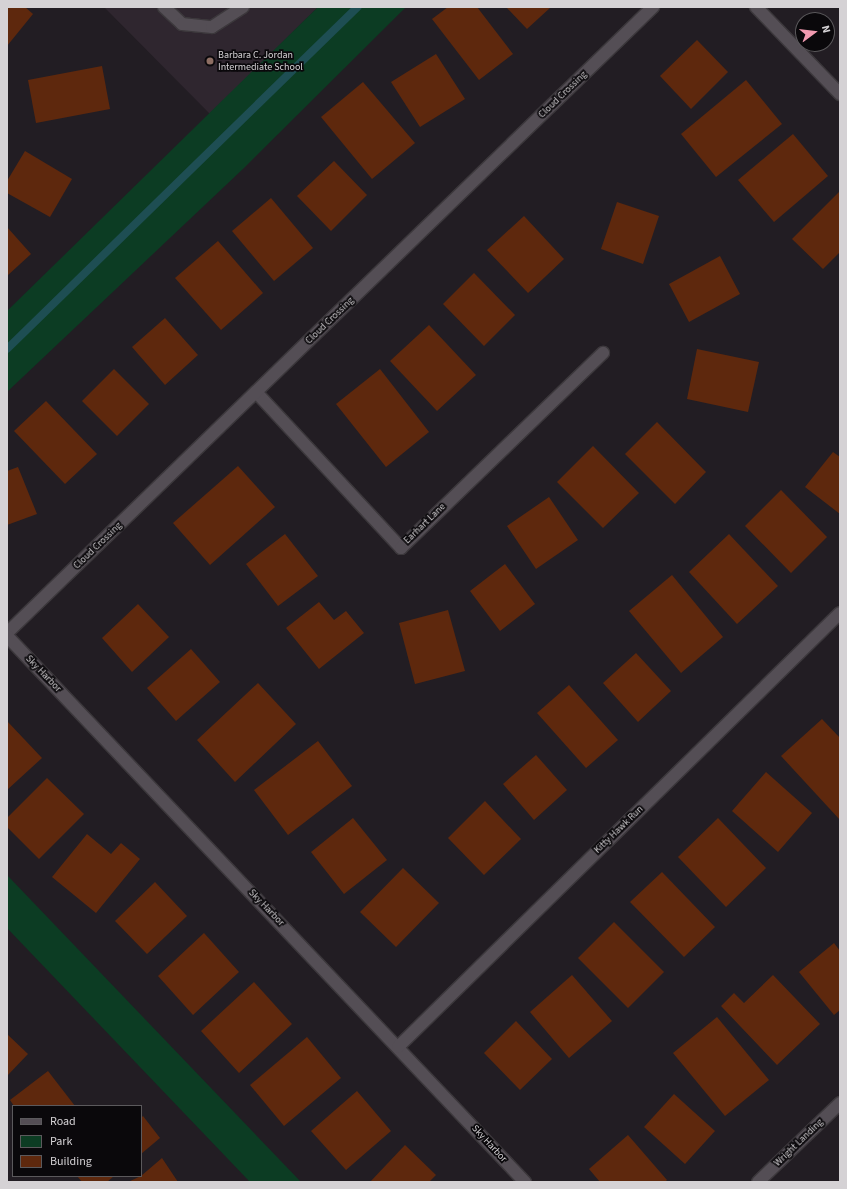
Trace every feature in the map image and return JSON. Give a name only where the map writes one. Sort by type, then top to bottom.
[{"type":"street","points":[[164,7],[182,24],[212,27],[243,7]]},
{"type":"street","name":"Cloud Crossing","points":[[7,634],[653,7]]},
{"type":"street","points":[[756,7],[840,94]]},
{"type":"street","name":"Earhart Lane","points":[[256,392],[401,548],[603,353]]},
{"type":"street","name":"Kitty Hawk Run","points":[[398,1047],[840,613]]},
{"type":"street","name":"Sky Harbor","points":[[7,634],[525,1182]]},
{"type":"street","name":"Wright Landing","points":[[758,1182],[840,1103]]},
{"type":"shaded area","name":"Barbara C. Jordan Intermediate School","points":[[104,7],[318,7],[210,114]]},
{"type":"green space","points":[[318,7],[406,7],[244,168],[7,392],[7,311]]},
{"type":"green space","points":[[7,875],[301,1182],[250,1182],[7,928]]},
{"type":"building","points":[[7,7],[25,7],[33,14],[7,46]]},
{"type":"building","points":[[448,7],[477,7],[513,54],[479,80],[432,19]]},
{"type":"building","points":[[506,7],[551,7],[527,29]]},
{"type":"building","points":[[697,40],[728,72],[691,109],[660,76]]},
{"type":"building","points":[[436,54],[465,99],[420,127],[391,82]]},
{"type":"building","points":[[102,66],[110,109],[36,123],[28,80]]},
{"type":"building","points":[[746,80],[782,124],[716,177],[681,134]]},
{"type":"building","points":[[363,82],[415,143],[372,179],[321,117]]},
{"type":"building","points":[[793,134],[828,176],[774,222],[738,180]]},
{"type":"building","points":[[25,151],[72,179],[50,217],[7,193],[7,181]]},
{"type":"building","points":[[334,161],[367,195],[331,231],[297,196]]},
{"type":"building","points":[[840,191],[840,252],[823,269],[792,239]]},
{"type":"building","points":[[271,198],[313,248],[274,281],[232,231]]},
{"type":"building","points":[[617,202],[659,216],[643,264],[601,249]]},
{"type":"building","points":[[524,216],[564,259],[528,293],[487,250]]},
{"type":"building","points":[[7,227],[31,254],[7,276]]},
{"type":"building","points":[[218,241],[263,293],[221,330],[175,278]]},
{"type":"building","points":[[720,256],[740,294],[689,322],[669,284]]},
{"type":"building","points":[[474,273],[515,315],[484,346],[443,304]]},
{"type":"building","points":[[165,318],[198,355],[165,385],[132,347]]},
{"type":"building","points":[[429,325],[476,375],[437,411],[390,361]]},
{"type":"building","points":[[697,349],[759,362],[748,412],[687,399]]},
{"type":"building","points":[[114,369],[149,404],[117,436],[82,401]]},
{"type":"building","points":[[380,369],[429,432],[386,467],[336,404]]},
{"type":"building","points":[[46,401],[97,454],[65,484],[14,431]]},
{"type":"building","points":[[657,422],[706,472],[675,504],[625,454]]},
{"type":"building","points":[[593,446],[639,493],[603,528],[557,482]]},
{"type":"building","points":[[833,452],[840,457],[840,514],[805,487]]},
{"type":"building","points":[[238,466],[275,507],[210,565],[173,523]]},
{"type":"building","points":[[18,467],[37,514],[7,525],[7,471]]},
{"type":"building","points":[[781,490],[827,537],[791,573],[745,526]]},
{"type":"building","points":[[549,497],[578,540],[536,569],[507,526]]},
{"type":"building","points":[[285,534],[318,576],[278,606],[246,564]]},
{"type":"building","points":[[729,534],[778,586],[737,624],[689,572]]},
{"type":"building","points":[[505,564],[535,604],[500,631],[470,591]]},
{"type":"building","points":[[672,575],[723,637],[681,673],[629,611]]},
{"type":"building","points":[[319,602],[334,620],[346,611],[364,633],[319,669],[286,628]]},
{"type":"building","points":[[138,604],[169,637],[132,672],[102,638]]},
{"type":"building","points":[[448,610],[465,671],[415,684],[399,623]]},
{"type":"building","points":[[191,649],[220,682],[176,721],[147,688]]},
{"type":"building","points":[[636,653],[671,691],[638,722],[603,683]]},
{"type":"building","points":[[258,683],[296,724],[235,782],[197,740]]},
{"type":"building","points":[[569,685],[618,740],[586,768],[537,713]]},
{"type":"building","points":[[822,719],[840,738],[840,820],[781,756]]},
{"type":"building","points":[[7,721],[42,758],[7,790]]},
{"type":"building","points":[[318,741],[352,786],[288,835],[254,790]]},
{"type":"building","points":[[536,755],[567,790],[534,820],[503,784]]},
{"type":"building","points":[[766,772],[812,813],[778,852],[732,811]]},
{"type":"building","points":[[47,778],[84,814],[39,859],[7,827],[7,818]]},
{"type":"building","points":[[485,801],[521,839],[484,875],[448,838]]},
{"type":"building","points":[[353,818],[387,860],[344,894],[311,852]]},
{"type":"building","points":[[718,818],[766,868],[726,907],[678,857]]},
{"type":"building","points":[[87,834],[111,854],[121,843],[140,859],[96,913],[52,877]]},
{"type":"building","points":[[403,868],[439,903],[396,947],[360,912]]},
{"type":"building","points":[[662,872],[715,927],[684,957],[630,902]]},
{"type":"building","points":[[155,882],[187,916],[147,954],[115,921]]},
{"type":"building","points":[[614,922],[664,972],[628,1008],[578,958]]},
{"type":"building","points":[[204,933],[239,972],[193,1015],[158,976]]},
{"type":"building","points":[[834,943],[840,951],[840,1010],[834,1015],[799,972]]},
{"type":"building","points":[[572,975],[612,1021],[569,1058],[530,1012]]},
{"type":"building","points":[[773,975],[820,1024],[777,1065],[721,1006],[734,993],[744,1003]]},
{"type":"building","points":[[254,982],[292,1024],[239,1073],[201,1031]]},
{"type":"building","points":[[717,1017],[769,1080],[725,1116],[673,1053]]},
{"type":"building","points":[[516,1021],[552,1059],[520,1090],[484,1053]]},
{"type":"building","points":[[7,1034],[28,1054],[7,1076]]},
{"type":"building","points":[[307,1037],[341,1078],[284,1126],[250,1085]]},
{"type":"building","points":[[48,1071],[74,1105],[13,1105],[10,1100]]},
{"type":"building","points":[[357,1091],[391,1131],[346,1170],[311,1131]]},
{"type":"building","points":[[674,1094],[715,1131],[685,1164],[644,1127]]},
{"type":"building","points":[[143,1116],[160,1138],[142,1153]]},
{"type":"building","points":[[628,1135],[667,1180],[665,1182],[600,1182],[589,1169]]},
{"type":"building","points":[[405,1145],[436,1175],[429,1182],[370,1182]]},
{"type":"building","points":[[162,1158],[178,1182],[128,1182],[142,1177],[142,1175]]},
{"type":"building","points":[[78,1177],[113,1177],[107,1182],[82,1182]]},
{"type":"waterway","points":[[7,349],[358,7]]},
{"type":"place","name":"Barbara C. Jordan Intermediate School","points":[[210,61]]}]
